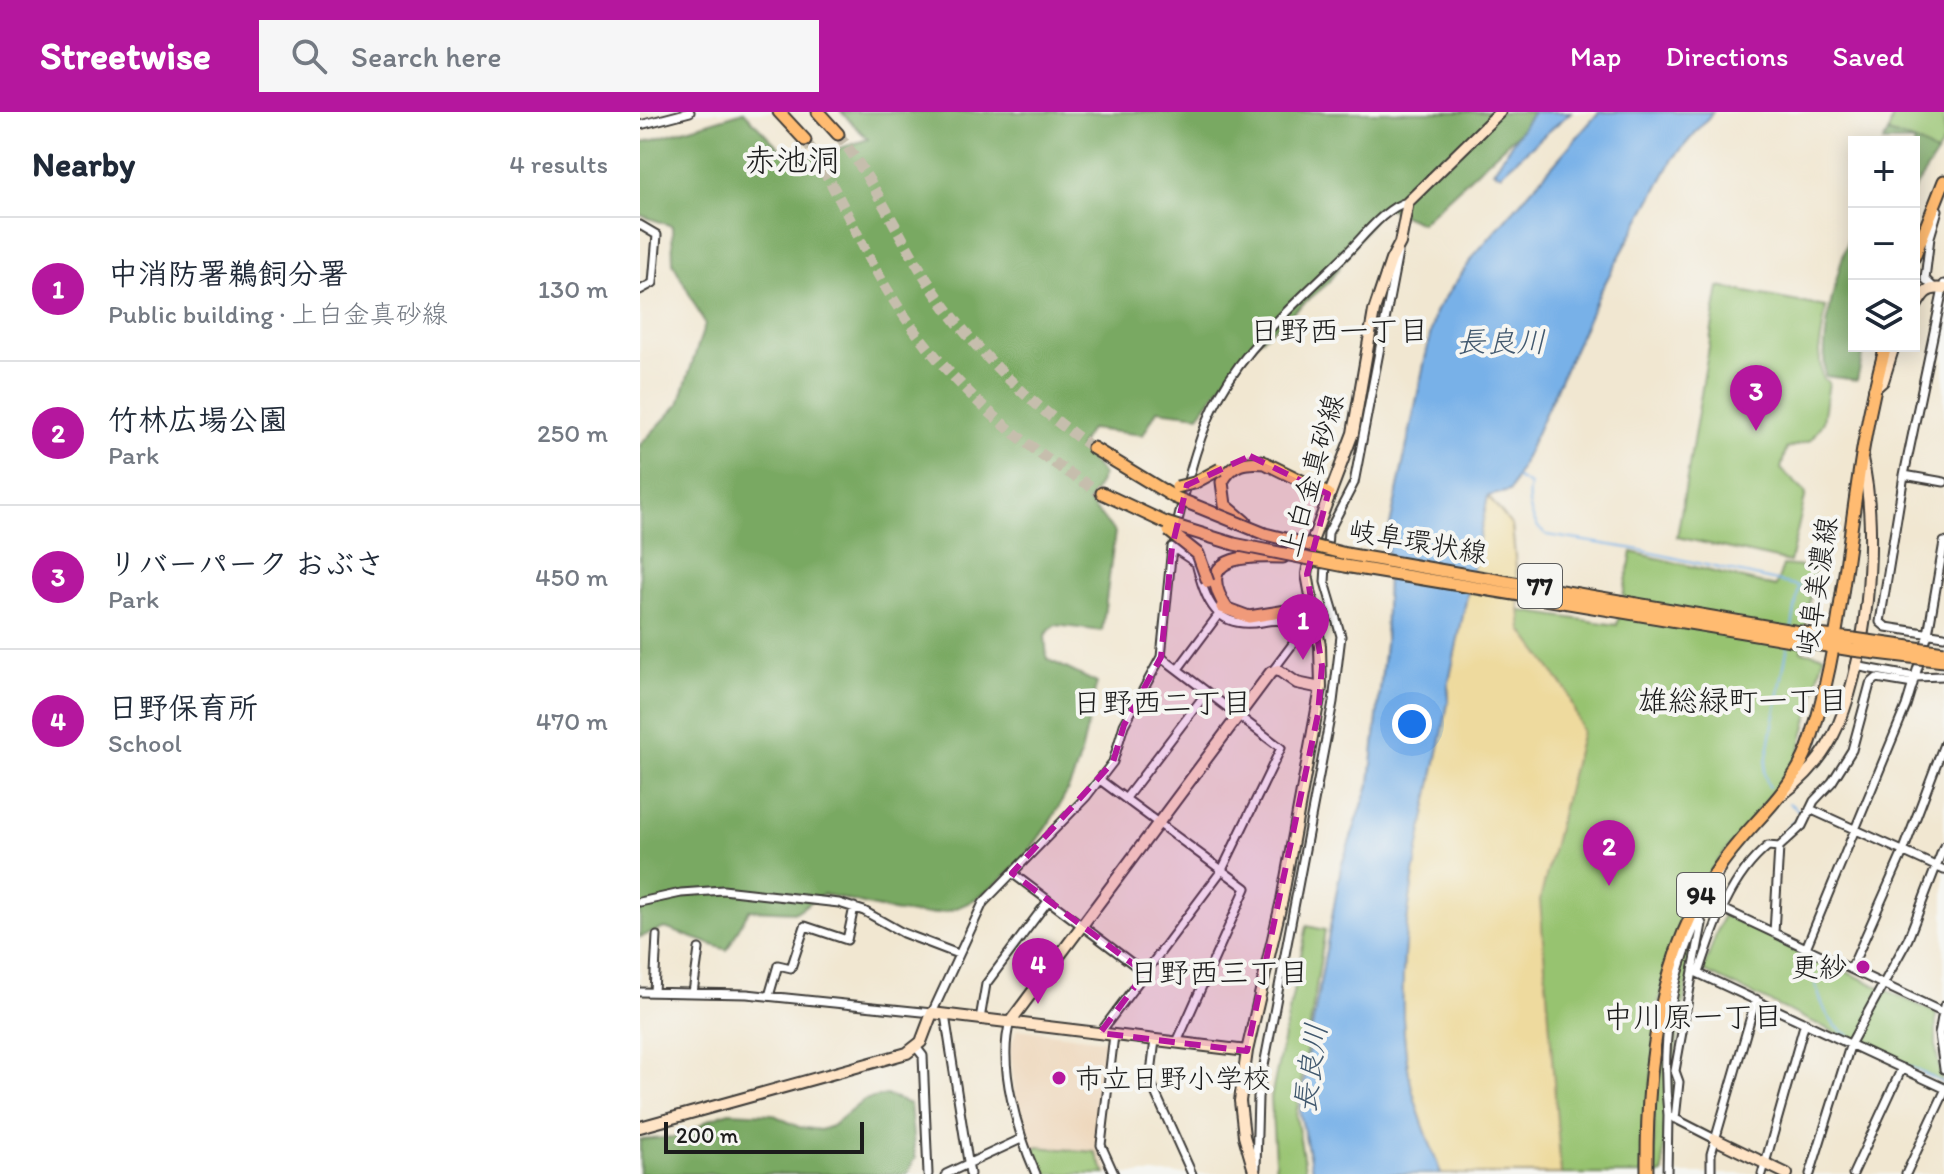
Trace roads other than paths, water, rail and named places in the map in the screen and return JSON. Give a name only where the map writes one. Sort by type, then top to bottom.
[{"type":"main road","points":[[779,112],[805,140]]},
{"type":"main road","points":[[818,112],[838,134]]},
{"type":"main road","points":[[1920,241],[1944,181]]},
{"type":"main road","name":"岐阜美濃線","points":[[1647,1174],[1650,1096],[1670,973],[1692,910],[1722,862],[1783,794],[1810,743],[1833,642],[1861,453],[1873,390],[1884,352]]},
{"type":"main road","name":"岐阜環状線","points":[[1098,452],[1265,534],[1346,554],[1833,642],[1944,652]]},
{"type":"main road","points":[[1176,492],[1250,456],[1328,494]]},
{"type":"main road","name":"77","points":[[1224,471],[1225,505],[1232,514],[1265,534]]},
{"type":"main road","name":"岐阜環状線","points":[[1102,493],[1165,526],[1303,558],[1816,639]]},
{"type":"main road","name":"77","points":[[1165,526],[1191,545],[1212,582],[1223,612]]},
{"type":"main road","name":"77","points":[[1212,582],[1225,564],[1239,556],[1303,558]]},
{"type":"main road","points":[[1223,612],[1249,617],[1311,607]]},
{"type":"main road","name":"岐阜環状線","points":[[1853,644],[1944,661]]},
{"type":"street","points":[[640,125],[690,112]]},
{"type":"street","points":[[640,1127],[895,1057],[916,1047],[983,903],[1100,780],[1113,762],[1124,725],[1161,657],[1172,547],[1190,473],[1209,418],[1236,370],[1273,325],[1367,233],[1400,203],[1408,202],[1500,112]]},
{"type":"street","points":[[1938,194],[1940,203],[1930,237],[1925,279],[1941,287]]},
{"type":"street","name":"上白金真砂線","points":[[1256,1174],[1244,1136],[1240,1101],[1247,1051],[1282,900],[1321,688],[1320,646],[1307,574],[1328,494],[1353,433],[1374,311],[1400,243],[1408,202]]},
{"type":"street","points":[[640,225],[657,235],[653,283],[640,290]]},
{"type":"street","points":[[1256,1174],[1258,1097],[1341,636],[1325,582],[1328,533],[1354,483],[1400,243]]},
{"type":"street","points":[[1920,305],[1941,287]]},
{"type":"street","points":[[1941,287],[1904,475],[1880,622],[1886,627],[1944,636]]},
{"type":"street","points":[[1873,390],[1883,381],[1892,352]]},
{"type":"street","points":[[1783,794],[1813,767],[1832,737],[1854,666],[1870,571],[1865,471],[1861,453]]},
{"type":"street","points":[[1904,475],[1944,482]]},
{"type":"street","points":[[1806,948],[1857,830],[1914,681],[1928,634],[1944,542]]},
{"type":"street","points":[[1036,1174],[1021,1139],[1006,1047],[1010,1022],[1295,641],[1292,626],[1276,620],[1237,623],[1207,599],[1196,563],[1172,547]]},
{"type":"street","points":[[1178,669],[1223,612]]},
{"type":"street","points":[[1100,1033],[1222,870],[1281,748],[1161,657]]},
{"type":"street","points":[[1854,666],[1914,681]]},
{"type":"street","points":[[1274,669],[1297,683],[1321,688]]},
{"type":"street","points":[[1774,933],[1773,897],[1779,847],[1802,826],[1810,809],[1852,750],[1870,684],[1877,678],[1914,681],[1944,676]]},
{"type":"street","points":[[1126,798],[1207,692]]},
{"type":"street","points":[[1851,969],[1903,852],[1944,744]]},
{"type":"street","points":[[1100,780],[1246,888],[1177,1042]]},
{"type":"street","points":[[1810,809],[1940,868]]},
{"type":"street","points":[[1696,972],[1721,908],[1762,852],[1768,846],[1779,847]]},
{"type":"street","points":[[1810,1174],[1851,1043],[1922,908],[1940,868],[1944,846]]},
{"type":"street","points":[[1671,1117],[1663,1062],[1669,1011],[1679,967],[1720,878],[1722,862]]},
{"type":"street","points":[[1012,873],[1145,973]]},
{"type":"street","points":[[640,902],[672,894],[723,890],[854,907],[903,933],[958,954]]},
{"type":"street","points":[[980,1019],[986,984],[1048,901]]},
{"type":"street","points":[[769,996],[778,965],[791,968],[805,926],[847,940],[854,907]]},
{"type":"street","points":[[1721,908],[1883,985],[1943,1009],[1939,1034],[1944,1069]]},
{"type":"street","points":[[1667,1174],[1671,1117],[1679,1082],[1675,1071],[1696,972],[1702,924],[1699,918]]},
{"type":"street","points":[[654,992],[657,936]]},
{"type":"street","points":[[693,993],[699,949]]},
{"type":"street","points":[[1696,972],[1851,1043],[1944,1090],[1906,1174]]},
{"type":"street","points":[[640,1003],[641,992],[769,996],[802,1003],[932,1013],[1247,1051]]},
{"type":"street","points":[[1711,1174],[1715,1139],[1756,999]]},
{"type":"street","points":[[945,1015],[965,1165],[970,1174]]},
{"type":"street","points":[[1763,1168],[1805,1022]]},
{"type":"street","points":[[1114,1035],[1101,1145],[1114,1174]]},
{"type":"street","points":[[1155,1040],[1150,1081],[1192,1174]]},
{"type":"street","points":[[916,1047],[923,1056],[928,1174]]},
{"type":"street","points":[[1853,1174],[1902,1068]]},
{"type":"street","points":[[1671,1117],[1763,1168],[1787,1174]]},
{"type":"street","points":[[946,1174],[1021,1139]]},
{"type":"water","points":[[1533,112],[1571,112],[1500,174],[1493,171]]},
{"type":"water","name":"長良川","points":[[1599,112],[1713,112],[1673,159],[1599,294],[1510,491],[1488,496],[1448,686],[1449,698],[1420,837],[1406,932],[1403,1027],[1409,1074],[1441,1174],[1313,1174],[1300,1113],[1310,1039],[1341,867],[1370,782],[1385,644],[1388,535],[1435,312],[1476,253]]},
{"type":"waterway","points":[[1517,478],[1530,485],[1531,512],[1537,526],[1547,535],[1635,549],[1799,586],[1792,627]]},
{"type":"waterway","points":[[1769,787],[1764,773],[1788,645]]},
{"type":"waterway","points":[[1775,841],[1802,813],[1789,803]]},
{"type":"waterway","points":[[1771,925],[1774,852]]},
{"type":"waterway","points":[[1780,942],[1797,950],[1805,960],[1824,1008],[1838,1028],[1849,1035]]},
{"type":"waterway","points":[[1856,1040],[1943,1083]]},
{"type":"tunnel","points":[[838,134],[863,170],[930,285],[965,332],[1025,394],[1093,448]]},
{"type":"tunnel","points":[[805,140],[893,299],[942,364],[970,394],[1033,448],[1102,493]]},
{"type":"place","name":"リバーパーク おぶさ","points":[[1756,431]]},
{"type":"place","name":"中消防署鵜飼分署","points":[[1303,660]]},
{"type":"place","name":"竹林広場公園","points":[[1609,886]]},
{"type":"place","name":"更紗","points":[[1863,967]]},
{"type":"place","name":"日野保育所","points":[[1038,1004]]},
{"type":"place","name":"市立日野小学校","points":[[1059,1078]]},
{"type":"district","name":"赤池洞","points":[[792,160]]},
{"type":"district","name":"日野西一丁目","points":[[1339,330]]},
{"type":"district","name":"雄総緑町一丁目","points":[[1743,700]]},
{"type":"district","name":"日野西二丁目","points":[[1162,702]]},
{"type":"district","name":"日野西三丁目","points":[[1219,972]]},
{"type":"district","name":"中川原一丁目","points":[[1693,1016]]}]
